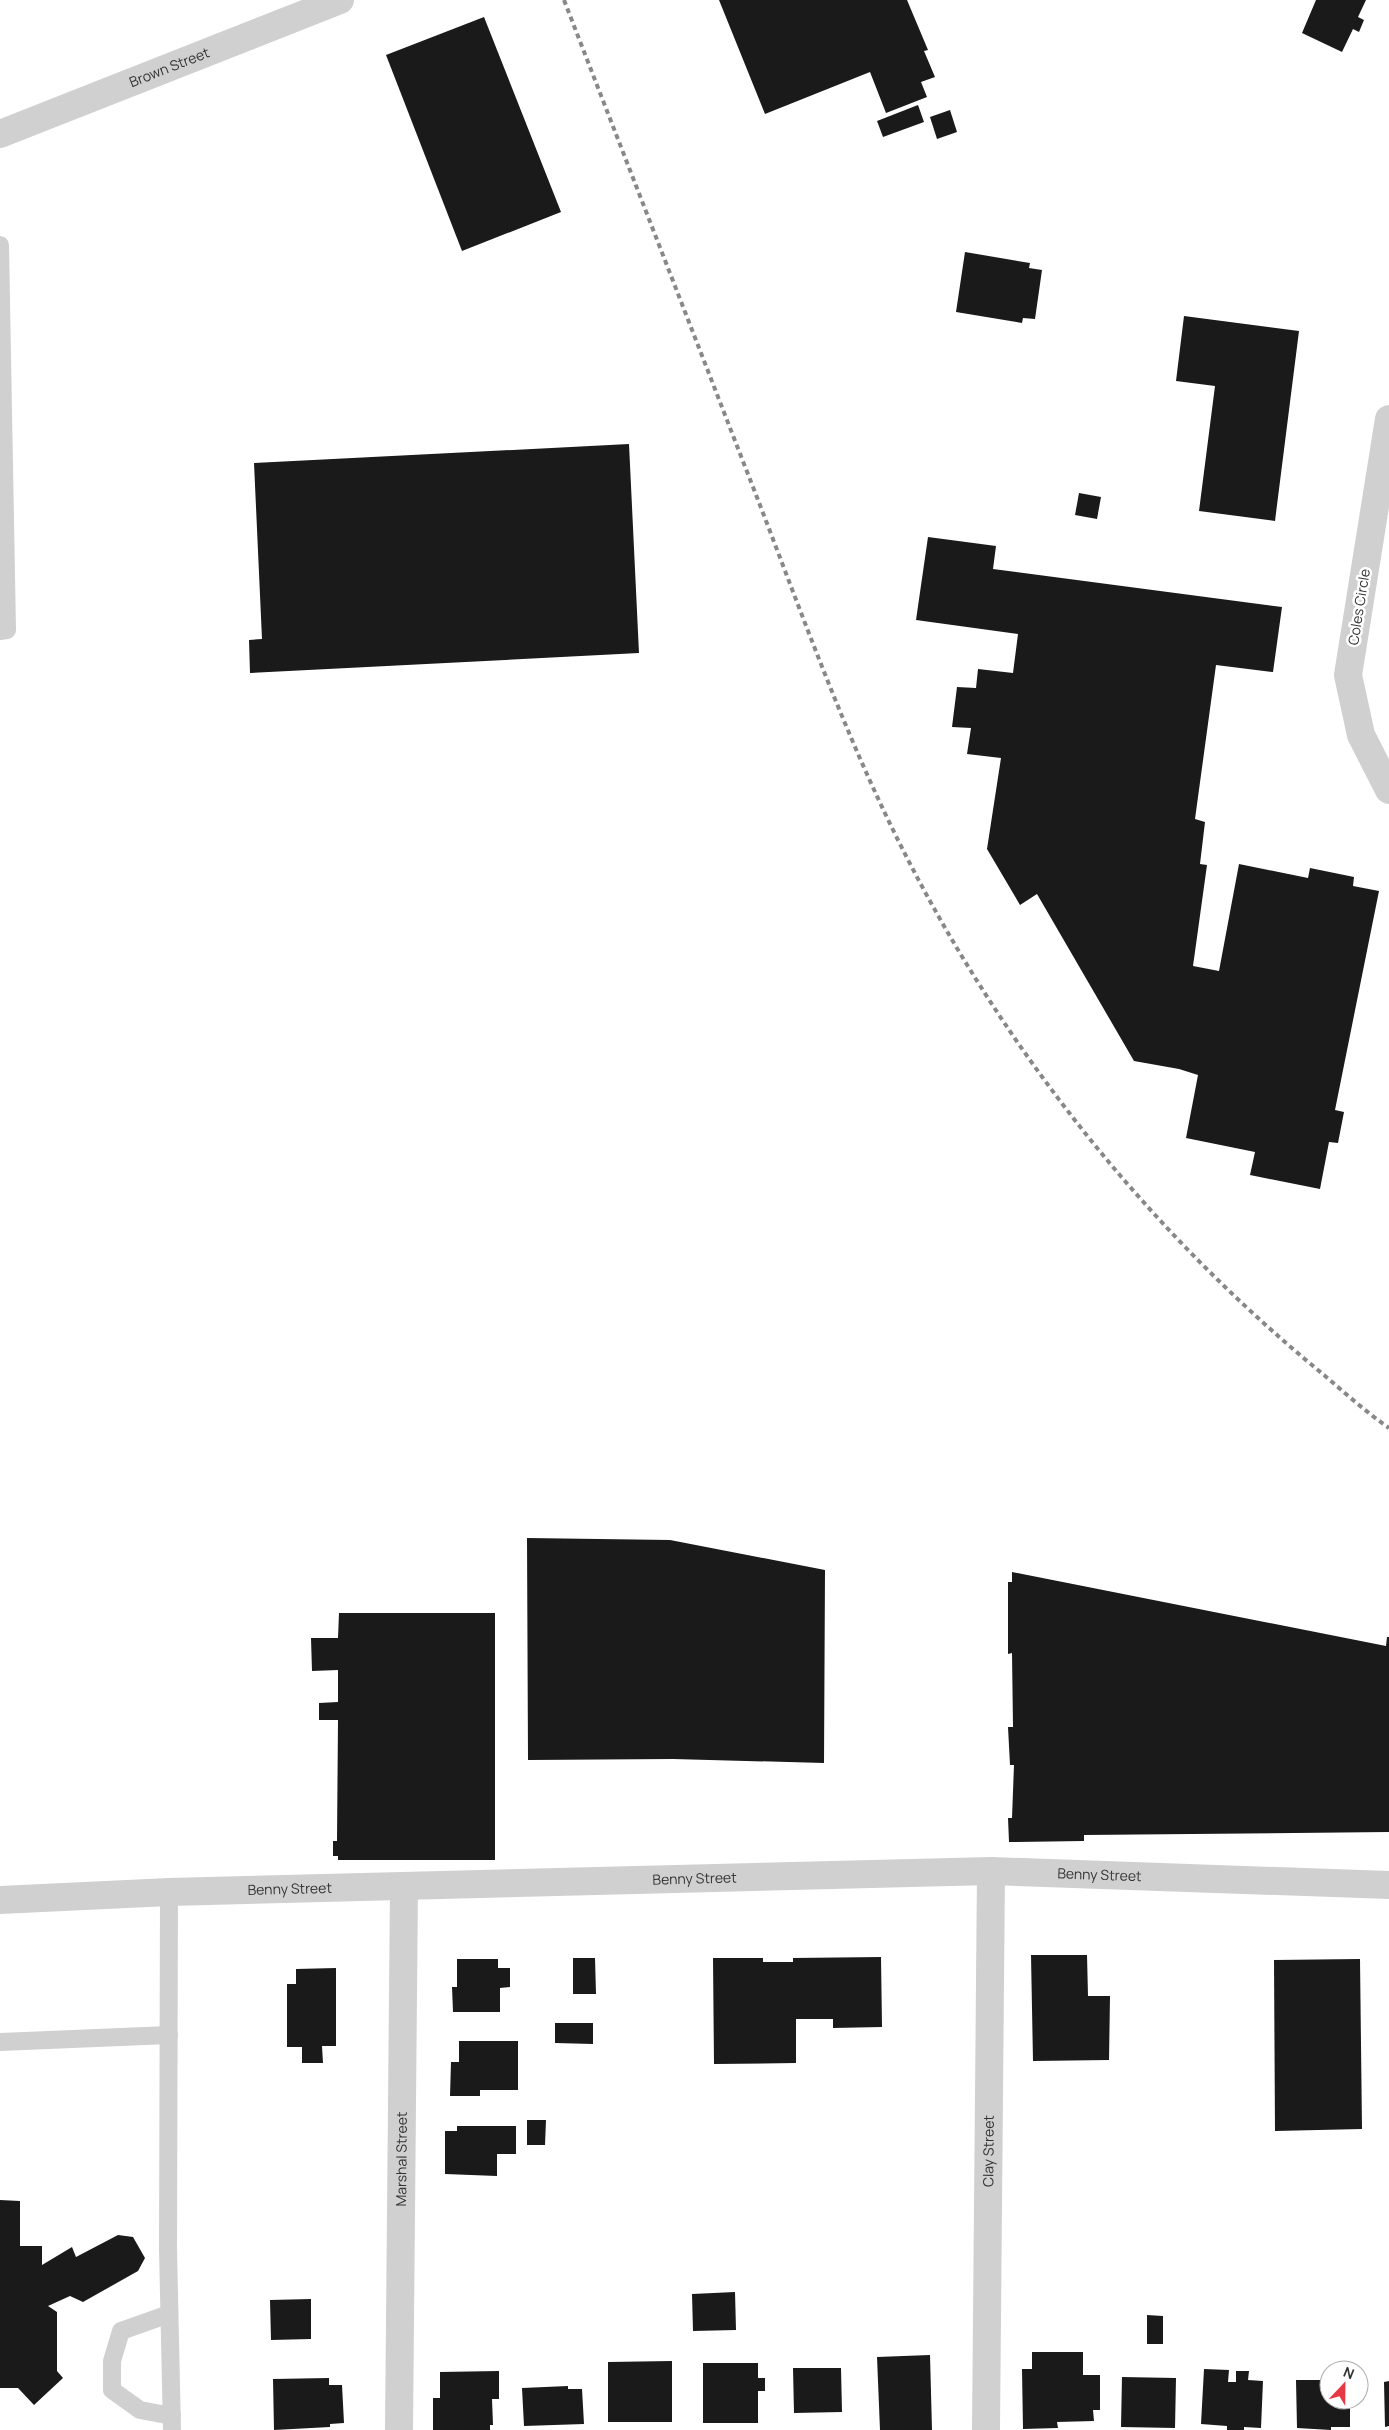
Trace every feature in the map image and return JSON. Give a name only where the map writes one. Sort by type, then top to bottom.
[{"type":"street","name":"Brown Street","points":[[0,134],[340,0]]},
{"type":"street","name":"Coles Circle","points":[[1389,419],[1348,675],[1361,735],[1389,790]]},
{"type":"street","name":"Benny Street","points":[[0,1900],[169,1892],[991,1872],[1389,1885]]},
{"type":"street","name":"Clay Street","points":[[986,2430],[991,1872]]},
{"type":"street","name":"Marshal Street","points":[[399,2430],[404,1886]]},
{"type":"lane","points":[[0,245],[7,630],[0,630]]},
{"type":"lane","points":[[169,1892],[169,2314],[172,2423],[140,2410],[112,2390],[112,2361],[121,2331],[169,2314]]},
{"type":"lane","points":[[0,2042],[169,2035]]},
{"type":"building","points":[[719,0],[907,0],[928,50],[924,51],[935,77],[921,82],[927,97],[886,113],[870,72],[765,114]]},
{"type":"building","points":[[1316,0],[1366,0],[1358,17],[1364,20],[1359,32],[1353,29],[1342,52],[1302,33]]},
{"type":"building","points":[[484,17],[561,212],[462,251],[386,55]]},
{"type":"building","points":[[918,105],[924,122],[883,137],[877,121]]},
{"type":"building","points":[[950,110],[957,132],[937,139],[930,117]]},
{"type":"building","points":[[965,252],[1030,263],[1029,268],[1042,270],[1035,319],[1023,318],[1022,323],[956,312]]},
{"type":"building","points":[[1184,316],[1299,331],[1275,521],[1199,511],[1215,386],[1176,381]]},
{"type":"building","points":[[629,444],[639,653],[250,673],[249,640],[262,639],[254,463]]},
{"type":"building","points":[[1079,493],[1101,497],[1097,519],[1075,515]]},
{"type":"building","points":[[928,537],[996,546],[993,569],[1282,607],[1273,672],[1216,665],[1195,819],[1205,822],[1200,864],[1207,865],[1193,966],[1219,971],[1239,864],[1308,878],[1310,868],[1354,877],[1353,886],[1379,891],[1335,1110],[1344,1112],[1338,1143],[1329,1142],[1320,1189],[1250,1175],[1255,1152],[1186,1138],[1198,1075],[1179,1069],[1134,1061],[1037,894],[1020,905],[987,849],[1001,758],[967,754],[971,728],[952,727],[957,687],[976,688],[978,669],[1013,673],[1018,634],[916,620]]},
{"type":"building","points":[[527,1538],[670,1540],[825,1570],[824,1763],[673,1759],[528,1760]]},
{"type":"building","points":[[1012,1572],[1386,1646],[1387,1637],[1389,1637],[1389,1832],[1084,1835],[1084,1841],[1009,1842],[1008,1818],[1012,1818],[1014,1765],[1010,1765],[1008,1727],[1013,1727],[1012,1653],[1008,1654],[1008,1582],[1012,1582]]},
{"type":"building","points":[[339,1613],[495,1613],[495,1860],[338,1860],[338,1856],[333,1856],[333,1841],[337,1841],[338,1720],[319,1720],[319,1703],[338,1702],[338,1670],[312,1671],[311,1638],[338,1638]]},
{"type":"building","points":[[1031,1955],[1087,1955],[1088,1996],[1110,1996],[1109,2060],[1033,2061]]},
{"type":"building","points":[[881,1957],[882,2027],[833,2028],[833,2019],[796,2019],[796,2063],[714,2064],[713,1958],[763,1958],[763,1962],[793,1962],[793,1958]]},
{"type":"building","points":[[573,1958],[595,1958],[596,1994],[573,1994]]},
{"type":"building","points":[[457,1959],[498,1959],[498,1968],[510,1968],[510,1987],[500,1988],[500,2012],[453,2012],[452,1987],[457,1987]]},
{"type":"building","points":[[1360,1959],[1362,2129],[1275,2131],[1274,1960]]},
{"type":"building","points":[[336,1968],[336,2046],[322,2046],[323,2063],[302,2063],[302,2047],[287,2047],[287,1984],[296,1984],[296,1969]]},
{"type":"building","points":[[555,2023],[593,2023],[593,2044],[555,2043]]},
{"type":"building","points":[[459,2041],[518,2041],[518,2090],[480,2090],[480,2096],[450,2096],[451,2062],[459,2062]]},
{"type":"building","points":[[527,2120],[546,2120],[545,2145],[527,2145]]},
{"type":"building","points":[[457,2126],[516,2126],[516,2154],[497,2154],[497,2176],[445,2174],[445,2131],[457,2131]]},
{"type":"building","points":[[0,2200],[20,2201],[20,2246],[42,2246],[42,2265],[72,2247],[76,2257],[118,2235],[133,2237],[145,2258],[138,2271],[83,2302],[70,2296],[48,2306],[57,2312],[57,2371],[63,2378],[34,2405],[18,2388],[0,2388]]},
{"type":"building","points":[[735,2292],[736,2330],[693,2331],[692,2294]]},
{"type":"building","points":[[311,2299],[311,2339],[271,2340],[270,2300]]},
{"type":"building","points":[[1147,2315],[1163,2316],[1163,2344],[1147,2344]]},
{"type":"building","points":[[1032,2352],[1083,2352],[1083,2375],[1100,2375],[1100,2410],[1093,2410],[1094,2421],[1057,2422],[1058,2428],[1023,2429],[1022,2369],[1032,2369]]},
{"type":"building","points":[[930,2355],[932,2430],[880,2430],[877,2357]]},
{"type":"building","points":[[672,2361],[672,2422],[608,2422],[608,2362]]},
{"type":"building","points":[[703,2363],[758,2363],[758,2378],[765,2378],[765,2391],[758,2391],[758,2423],[703,2423]]},
{"type":"building","points":[[793,2368],[841,2368],[842,2412],[794,2413]]},
{"type":"building","points":[[1204,2369],[1229,2370],[1228,2382],[1236,2382],[1236,2371],[1249,2371],[1248,2380],[1263,2381],[1261,2428],[1244,2427],[1244,2430],[1227,2430],[1227,2426],[1201,2424]]},
{"type":"building","points":[[499,2371],[499,2399],[492,2399],[493,2425],[490,2425],[490,2430],[433,2430],[433,2398],[440,2398],[440,2372]]},
{"type":"building","points":[[1122,2377],[1176,2378],[1175,2428],[1121,2427]]},
{"type":"building","points":[[329,2378],[329,2385],[342,2385],[344,2423],[330,2424],[330,2427],[274,2430],[273,2379]]},
{"type":"building","points":[[1296,2380],[1319,2380],[1319,2410],[1350,2410],[1350,2427],[1331,2427],[1331,2430],[1297,2428]]},
{"type":"building","points":[[1389,2381],[1389,2426],[1385,2427],[1384,2382]]},
{"type":"building","points":[[568,2386],[568,2389],[582,2389],[584,2424],[524,2426],[522,2388]]},
{"type":"railway","points":[[564,0],[837,705],[901,846],[941,921],[985,994],[1033,1065],[1085,1133],[1140,1198],[1198,1260],[1259,1319],[1372,1416],[1389,1428]]}]
